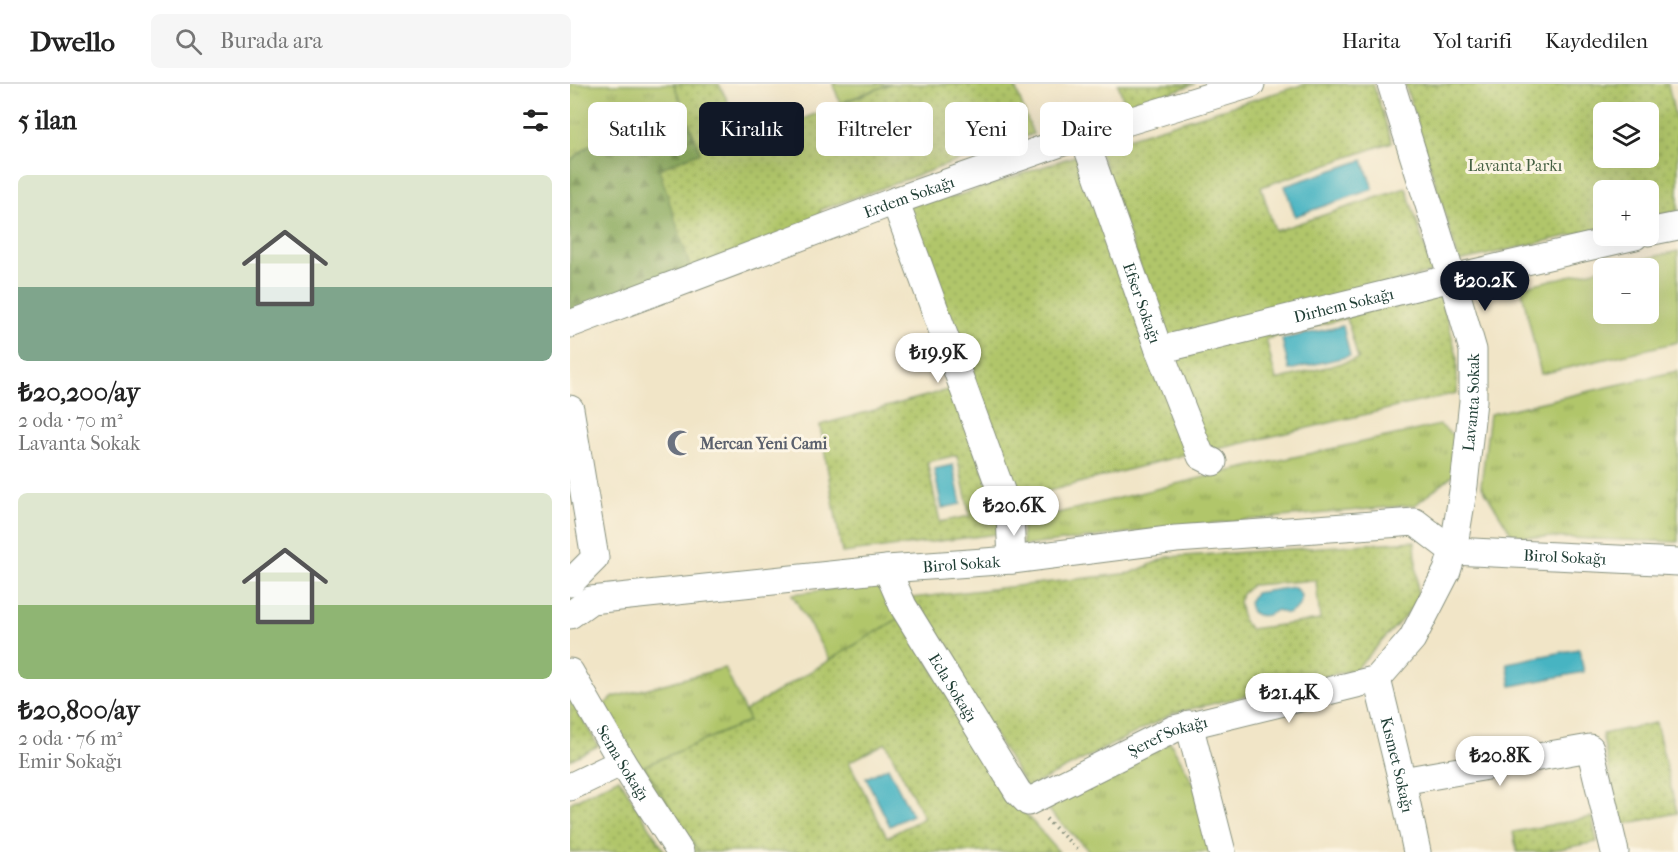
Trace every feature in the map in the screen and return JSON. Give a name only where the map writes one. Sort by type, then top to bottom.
[{"type":"street","name":"Erdem Sokağı","points":[[1133,120],[1251,84]]},
{"type":"street","name":"Lavanta Sokak","points":[[1391,84],[1473,350],[1473,401],[1454,551]]},
{"type":"street","name":"Erdem Sokağı","points":[[570,324],[895,201],[1040,150]]},
{"type":"street","name":"Efser Sokağı","points":[[1090,156],[1159,350],[1201,456],[1213,462]]},
{"type":"street","points":[[895,201],[1010,515],[1012,560]]},
{"type":"street","points":[[1659,230],[1678,226]]},
{"type":"street","name":"Dirhem Sokağı","points":[[1159,350],[1593,246]]},
{"type":"street","points":[[570,409],[596,558],[570,583]]},
{"type":"street","name":"Birol Sokak","points":[[570,615],[591,600],[887,569],[1012,560],[1176,539],[1415,522],[1454,551]]},
{"type":"street","points":[[1377,679],[1412,639],[1447,571],[1454,551]]},
{"type":"street","name":"Birol Sokağı","points":[[1454,551],[1678,562]]},
{"type":"street","name":"Ecla Sokağı","points":[[887,569],[903,606],[1018,792],[1028,802]]},
{"type":"street","name":"Sema Sokağı","points":[[570,672],[622,762],[680,852]]},
{"type":"street","name":"Şeref Sokağı","points":[[1028,802],[1174,729],[1377,679]]},
{"type":"street","name":"Kısmet Sokağı","points":[[1377,679],[1417,852]]},
{"type":"street","points":[[1189,724],[1222,852]]},
{"type":"street","points":[[1402,781],[1590,748],[1615,852]]},
{"type":"street","points":[[570,787],[622,762]]},
{"type":"path","points":[[1028,802],[1080,852]]},
{"type":"green space","points":[[570,84],[674,84],[681,102],[588,102],[588,156],[687,156],[687,118],[699,153],[570,311]]},
{"type":"green space","points":[[674,84],[719,84],[728,102],[699,102],[699,149],[687,118],[687,102],[681,102]]},
{"type":"green space","points":[[833,84],[890,84],[843,102],[840,102]]},
{"type":"green space","points":[[890,84],[1014,84],[1021,102],[945,102],[945,156],[971,156],[820,210],[825,222],[691,270],[659,169],[699,152],[699,156],[804,156],[804,119],[816,114],[816,156],[933,156],[933,102],[845,102]]},
{"type":"green space","points":[[1118,84],[1195,84],[1133,105],[1133,102],[1124,102]]},
{"type":"green space","points":[[1305,84],[1373,84],[1392,142],[1261,187],[1275,231],[1406,188],[1433,272],[1166,340],[1101,156],[1133,156],[1133,136]]},
{"type":"green space","name":"Lavanta Parkı","points":[[1405,84],[1668,84],[1678,130],[1678,211],[1659,216],[1659,180],[1593,180],[1593,230],[1459,261]]},
{"type":"green space","points":[[1028,121],[1033,134],[1028,136]]},
{"type":"green space","points":[[687,122],[700,156],[691,270],[570,311],[570,161],[588,147],[588,156],[687,156]]},
{"type":"green space","points":[[1078,156],[1191,453],[1011,501],[908,214],[911,203],[947,190],[951,198]]},
{"type":"green space","points":[[1678,251],[1678,342],[1541,374],[1521,287],[1593,270],[1593,324],[1659,324],[1659,258],[1647,258]]},
{"type":"green space","points":[[1440,291],[1457,356],[1457,393],[1205,452],[1174,361],[1183,353]],"holes":[[[1347,318],[1358,359],[1276,380],[1266,339]]]},
{"type":"green space","points":[[1678,371],[1678,542],[1513,536],[1481,485],[1490,414]]},
{"type":"green space","points":[[955,388],[1002,525],[997,534],[842,553],[820,425]],"holes":[[[957,455],[970,516],[940,522],[927,462]]]},
{"type":"green space","points":[[1440,425],[1454,436],[1453,475],[1415,505],[1182,526],[1023,546],[1021,522],[1221,473]]},
{"type":"green space","points":[[1415,541],[1418,602],[1356,669],[1174,713],[1027,788],[911,598],[1131,573],[1168,557]],"holes":[[[1316,580],[1320,620],[1250,629],[1243,621],[1239,602],[1242,594],[1252,585]]]},
{"type":"green space","points":[[880,583],[901,617],[830,661],[792,594]]},
{"type":"green space","points":[[901,617],[1010,796],[1059,852],[699,852],[644,766],[749,721],[745,711]],"holes":[[[886,743],[924,818],[887,837],[849,762]]]},
{"type":"green space","points":[[725,668],[749,721],[644,766],[699,852],[693,852],[602,706],[614,697]]},
{"type":"green space","points":[[570,697],[598,746],[570,760]]},
{"type":"green space","points":[[1656,723],[1677,813],[1620,825],[1602,734]]},
{"type":"green space","points":[[1170,742],[1196,787],[1214,852],[1090,852],[1049,811],[1051,801]]},
{"type":"green space","points":[[619,778],[665,852],[570,852],[570,803]]},
{"type":"green space","points":[[1592,817],[1597,842],[1544,852],[1517,852],[1513,832]]},
{"type":"water","points":[[1363,160],[1373,189],[1295,216],[1285,186]]},
{"type":"water","points":[[1343,326],[1350,356],[1289,370],[1282,339]]},
{"type":"water","points":[[953,465],[961,504],[942,508],[934,469]]},
{"type":"water","points":[[1293,587],[1301,598],[1296,609],[1287,614],[1277,610],[1261,616],[1251,612],[1249,602],[1255,593]]},
{"type":"water","points":[[1579,649],[1584,672],[1511,686],[1507,663]]},
{"type":"water","points":[[888,767],[912,815],[890,826],[866,778]]},
{"type":"place","name":"Mercan Yeni Cami","points":[[680,443]]}]
